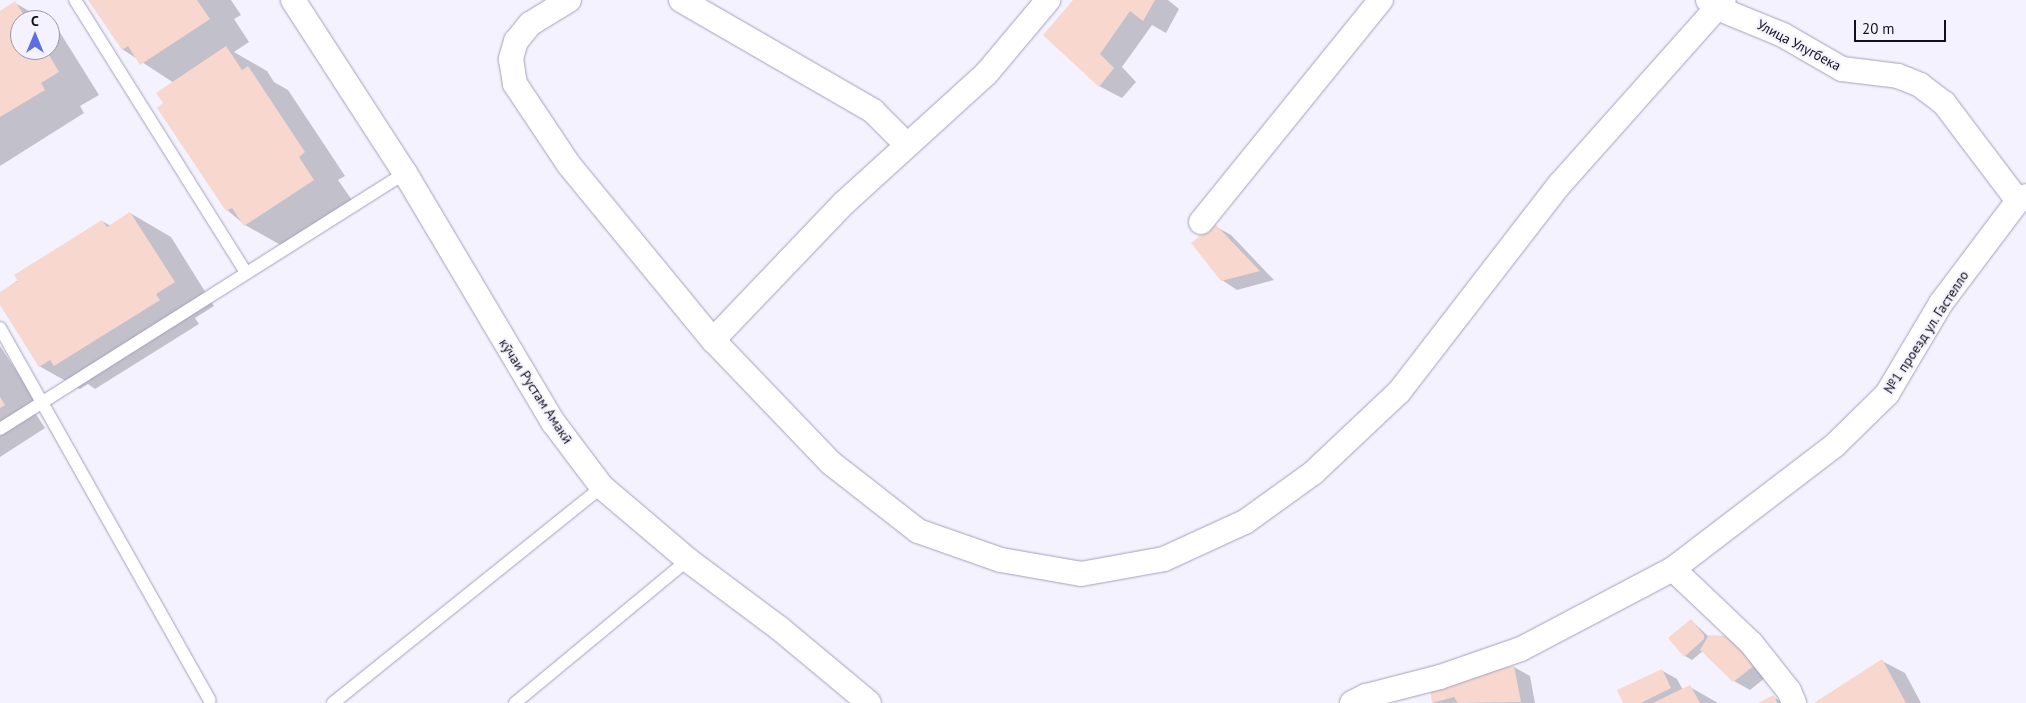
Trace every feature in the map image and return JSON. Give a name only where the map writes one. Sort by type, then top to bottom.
[{"type":"street","name":"кӯчаи Рустам Амакӣ","points":[[293,0],[405,173],[553,422],[602,487],[688,560],[779,628],[869,703]]},
{"type":"street","points":[[569,0],[530,24],[516,41],[511,59],[515,84],[569,165],[713,340],[831,463],[918,531],[1001,560],[1082,574],[1164,559],[1245,522],[1314,472],[1399,392],[1560,184],[1716,3]]},
{"type":"street","points":[[681,0],[873,111],[907,145]]},
{"type":"street","points":[[713,340],[844,203],[986,74],[1048,0]]},
{"type":"street","points":[[1201,222],[1381,0]]},
{"type":"street","name":"Улица Улугбека","points":[[1716,3],[1753,20],[1842,69],[1898,76],[1920,85],[1944,103],[2022,198]]},
{"type":"street","name":"№1 проезд ул. Гастелло","points":[[1352,703],[1366,696],[1440,676],[1521,649],[1673,569],[1834,445],[1887,394],[1941,303],[2022,198]]},
{"type":"street","points":[[1673,569],[1751,643],[1789,691],[1794,703]]},
{"type":"lane","points":[[75,0],[246,273]]},
{"type":"lane","points":[[0,429],[405,173]]},
{"type":"lane","points":[[0,328],[210,700]]},
{"type":"lane","points":[[333,703],[602,487]]},
{"type":"lane","points":[[515,703],[688,560]]},
{"type":"building","points":[[88,0],[197,0],[210,19],[140,65],[128,46],[122,50]]},
{"type":"building","points":[[1073,0],[1155,0],[1143,21],[1130,11],[1100,54],[1114,68],[1099,87],[1043,35]]},
{"type":"building","points":[[15,1],[21,10],[10,10],[10,60],[52,60],[59,72],[41,83],[45,90],[0,117],[0,11]]},
{"type":"building","points":[[226,46],[242,70],[248,66],[305,152],[299,157],[314,180],[244,226],[232,208],[226,211],[157,108],[163,103],[156,93]]},
{"type":"building","points":[[130,212],[175,282],[156,294],[160,300],[54,366],[50,360],[39,367],[0,305],[0,292],[18,281],[14,275],[102,220],[107,227]]},
{"type":"building","points":[[1215,224],[1260,271],[1221,281],[1191,243]]},
{"type":"building","points":[[0,397],[5,405],[0,408]]},
{"type":"building","points":[[1691,619],[1704,635],[1704,639],[1684,657],[1668,638]]},
{"type":"building","points":[[1709,635],[1726,636],[1755,665],[1733,682],[1700,650]]},
{"type":"building","points":[[1882,659],[1906,703],[1814,703]]},
{"type":"building","points":[[1514,666],[1521,702],[1458,703],[1454,697],[1432,703],[1429,683]]},
{"type":"building","points":[[1662,669],[1671,688],[1641,703],[1623,703],[1617,690]]},
{"type":"building","points":[[1690,685],[1700,703],[1653,703]]},
{"type":"building","points":[[1774,695],[1777,703],[1758,703]]}]
